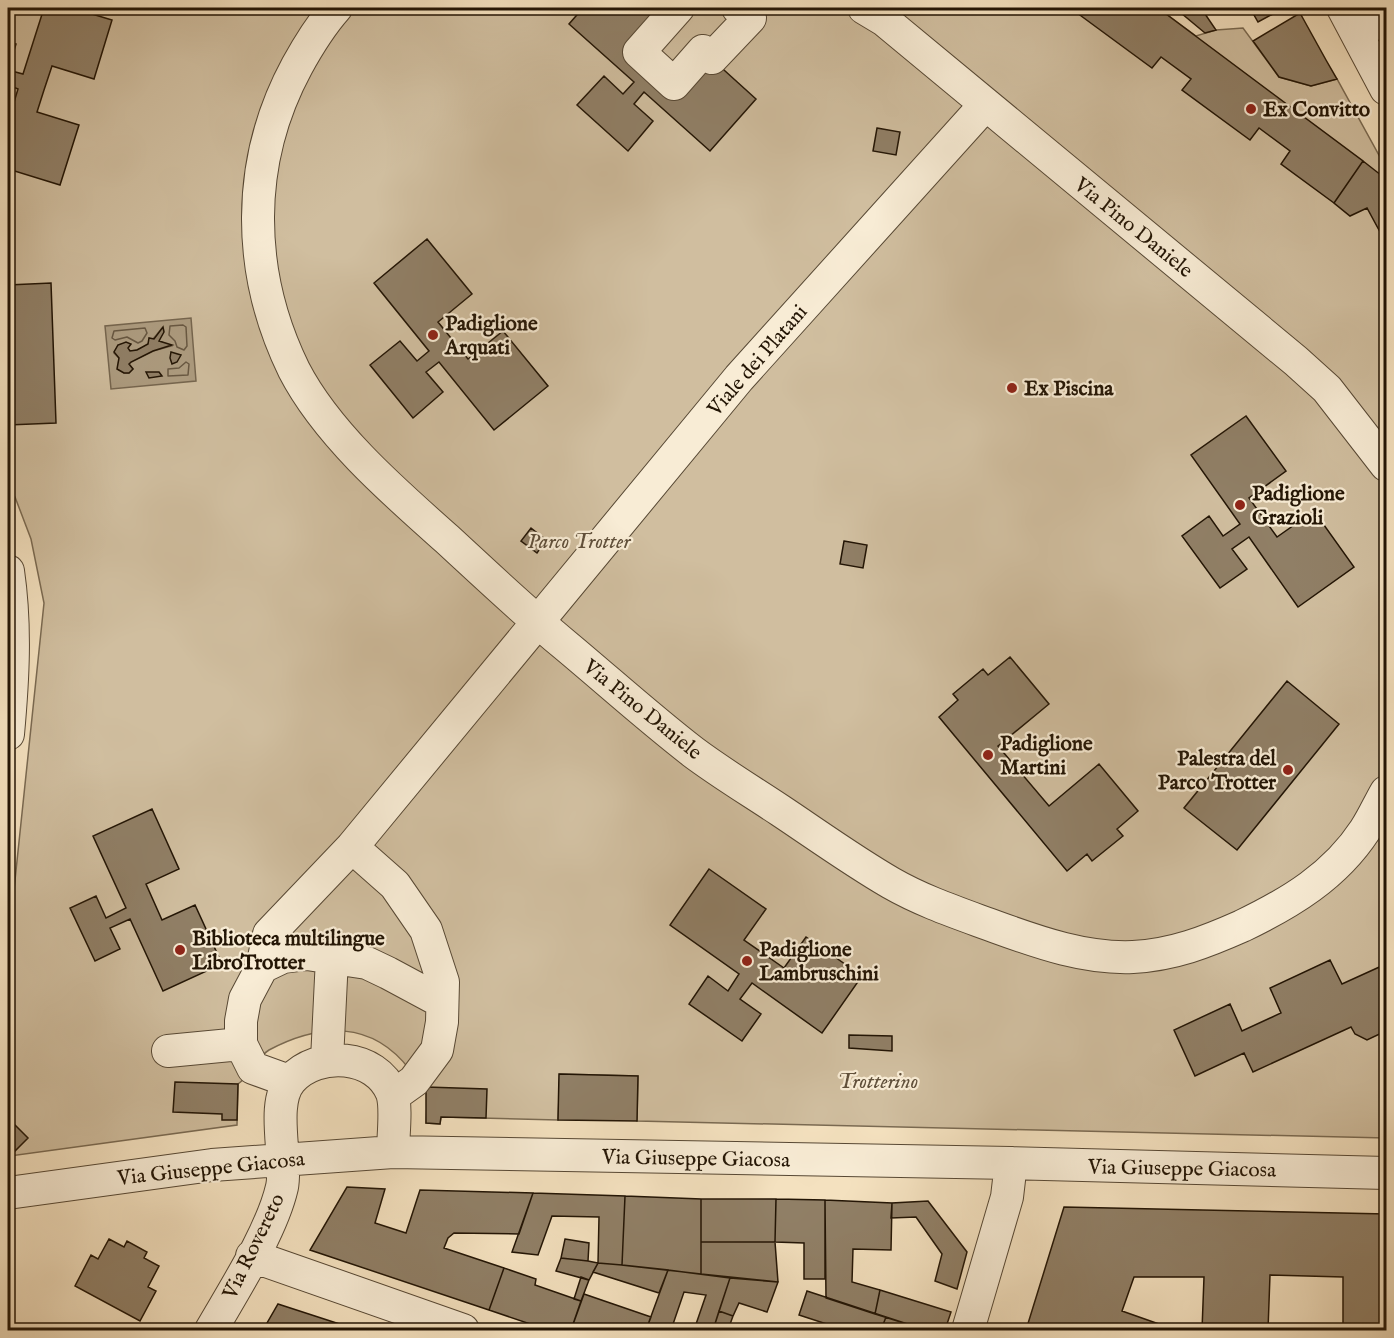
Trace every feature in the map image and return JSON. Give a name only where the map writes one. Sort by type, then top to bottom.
[{"type":"street","name":"Via Pino Daniele","points":[[336,8],[306,50],[285,89],[264,156],[258,185],[259,254],[268,298],[280,336],[301,381],[322,413],[359,456],[403,500],[538,622],[694,753],[894,884],[949,909],[1072,952],[1128,957],[1169,954],[1209,941],[1270,912],[1308,890],[1338,865],[1365,830],[1386,792]]},
{"type":"street","points":[[678,8],[639,52],[674,84],[703,51],[712,58],[750,18],[738,8]]},
{"type":"street","name":"Via Pino Daniele","points":[[864,8],[884,20],[1296,361],[1327,389],[1386,465]]},
{"type":"street","points":[[1350,20],[1369,26],[1386,21]]},
{"type":"street","points":[[1350,20],[1386,89]]},
{"type":"street","name":"Viale dei Platani","points":[[262,967],[269,934],[352,847],[739,378],[985,105]]},
{"type":"street","points":[[8,571],[13,626],[12,687],[8,734]]},
{"type":"street","points":[[352,847],[395,885],[426,930],[443,982],[442,1022],[437,1050],[414,1081],[393,1096]]},
{"type":"street","points":[[290,1081],[253,1068],[241,1044],[241,1021],[245,999],[262,967],[283,957],[306,954],[367,963],[442,1002]]},
{"type":"street","points":[[327,1060],[332,958]]},
{"type":"street","points":[[168,1051],[241,1044]]},
{"type":"street","points":[[282,1159],[280,1121],[282,1101],[290,1081],[301,1071],[327,1060],[343,1060],[372,1070],[383,1078],[393,1096],[393,1152]]},
{"type":"street","name":"Via Giuseppe Giacosa","points":[[8,1193],[212,1165],[393,1152],[1011,1163],[1386,1173]]},
{"type":"street","name":"Via Rovereto","points":[[211,1330],[252,1256],[280,1194],[284,1174],[282,1159]]},
{"type":"street","points":[[968,1330],[1007,1197],[1011,1163]]},
{"type":"street","points":[[252,1256],[463,1330]]},
{"type":"green space","name":"Parco Trotter","points":[[8,8],[1158,8],[1196,36],[1216,30],[1243,28],[1279,77],[1311,86],[1337,79],[1386,168],[1386,1138],[637,1121],[638,1076],[560,1074],[558,1120],[441,1117],[440,1124],[426,1123],[425,1087],[395,1054],[379,1042],[362,1035],[344,1031],[326,1031],[288,1041],[260,1057],[238,1084],[237,1125],[10,1156],[8,1153],[8,947],[44,603],[31,539],[8,484]]},
{"type":"water","points":[[191,318],[196,381],[111,389],[105,326]],"holes":[[[162,328],[159,341],[171,346],[153,351],[131,362],[129,364],[133,369],[129,373],[118,369],[119,358],[114,353],[118,345],[122,344],[130,351],[140,349],[149,343]]]},
{"type":"building","points":[[44,8],[72,8],[112,20],[94,79],[52,66],[37,112],[79,125],[60,185],[8,169],[8,122],[18,89],[8,85],[8,70],[23,74]]},
{"type":"building","points":[[583,8],[654,8],[667,19],[638,53],[673,85],[703,51],[756,99],[710,151],[644,92],[634,104],[653,121],[628,151],[577,105],[604,76],[623,94],[634,82],[569,24]]},
{"type":"building","name":"Ex Convitto","points":[[1075,8],[1158,8],[1363,161],[1334,203],[1281,164],[1290,151],[1259,128],[1250,140],[1182,90],[1191,79],[1161,57],[1152,68],[1073,10]]},
{"type":"building","points":[[1175,8],[1201,8],[1216,30],[1205,33]]},
{"type":"building","points":[[1250,8],[1284,8],[1258,22]]},
{"type":"building","points":[[1300,13],[1337,79],[1311,86],[1279,77],[1253,41]]},
{"type":"building","points":[[8,42],[16,44],[8,70]]},
{"type":"building","points":[[877,128],[900,132],[896,155],[873,151]]},
{"type":"building","points":[[1363,161],[1386,179],[1386,243],[1367,208],[1350,216],[1334,203]]},
{"type":"building","name":"Padiglione Arquati","points":[[427,239],[472,294],[438,322],[468,359],[503,331],[548,386],[494,430],[439,362],[426,372],[443,392],[413,418],[370,365],[400,341],[417,361],[429,351],[374,283]]},
{"type":"building","points":[[51,283],[56,423],[8,425],[8,285]]},
{"type":"building","points":[[163,327],[164,332],[159,341],[172,345],[131,362],[129,364],[133,369],[129,373],[117,369],[119,358],[114,352],[118,345],[126,342],[131,344],[128,348],[130,351],[137,350],[148,344],[149,338],[154,339]]},
{"type":"building","points":[[171,352],[181,355],[177,362],[172,364],[170,358]]},
{"type":"building","points":[[146,372],[159,372],[162,376],[149,378]]},
{"type":"building","name":"Padiglione Grazioli","points":[[1246,416],[1286,471],[1249,498],[1277,537],[1314,511],[1354,567],[1298,607],[1249,537],[1232,549],[1247,569],[1220,588],[1182,536],[1209,516],[1223,536],[1240,524],[1191,455]]},
{"type":"building","points":[[531,528],[546,540],[537,553],[521,541]]},
{"type":"building","points":[[844,541],[867,545],[863,568],[840,564]]},
{"type":"building","name":"Padiglione Martini","points":[[1010,657],[1049,704],[998,746],[1049,806],[1099,764],[1138,811],[1117,829],[1123,836],[1092,861],[1087,854],[1067,871],[939,717],[958,700],[953,694],[983,669],[988,675]]},
{"type":"building","points":[[1287,681],[1339,724],[1237,850],[1184,808]]},
{"type":"building","points":[[152,809],[179,869],[146,884],[162,920],[195,905],[222,964],[163,991],[130,919],[110,928],[120,949],[95,961],[70,908],[96,896],[106,918],[126,908],[93,836]]},
{"type":"building","name":"Padiglione Lambruschini","points":[[709,869],[766,909],[744,940],[784,968],[806,937],[862,976],[822,1033],[752,983],[740,999],[761,1014],[742,1041],[689,1004],[708,976],[728,991],[739,974],[670,925]]},
{"type":"building","points":[[1330,960],[1342,984],[1386,964],[1386,1031],[1367,1040],[1355,1034],[1351,1027],[1253,1072],[1244,1053],[1195,1076],[1174,1030],[1230,1004],[1242,1031],[1281,1013],[1270,988]]},
{"type":"building","points":[[849,1035],[892,1036],[892,1051],[849,1048]]},
{"type":"building","points":[[559,1074],[638,1076],[637,1121],[558,1120]]},
{"type":"building","points":[[175,1082],[238,1084],[237,1120],[222,1120],[222,1114],[173,1112]]},
{"type":"building","points":[[426,1087],[487,1089],[486,1118],[441,1117],[440,1124],[426,1123]]},
{"type":"building","points":[[8,1118],[28,1138],[10,1156],[8,1153]]},
{"type":"building","points":[[347,1187],[385,1189],[375,1223],[406,1233],[420,1190],[533,1193],[519,1234],[454,1233],[448,1238],[444,1248],[504,1268],[489,1310],[310,1250]]},
{"type":"building","points":[[533,1193],[625,1196],[622,1265],[598,1263],[599,1217],[552,1216],[538,1255],[512,1252]]},
{"type":"building","points":[[625,1196],[701,1199],[701,1274],[622,1265]]},
{"type":"building","points":[[701,1199],[776,1199],[775,1242],[701,1242]]},
{"type":"building","points":[[776,1199],[825,1200],[825,1279],[804,1279],[804,1243],[775,1242]]},
{"type":"building","points":[[825,1200],[892,1203],[891,1250],[853,1249],[852,1282],[880,1290],[875,1314],[826,1298]]},
{"type":"building","points":[[928,1201],[967,1252],[957,1289],[935,1281],[942,1254],[916,1217],[891,1218],[892,1203]]},
{"type":"building","points":[[1064,1207],[1386,1214],[1386,1330],[1343,1330],[1343,1277],[1270,1275],[1268,1330],[1202,1330],[1204,1277],[1134,1277],[1122,1311],[1176,1330],[1026,1330]]},
{"type":"building","points":[[109,1239],[124,1247],[127,1241],[147,1252],[144,1258],[159,1266],[148,1287],[156,1291],[140,1321],[75,1286],[91,1255],[98,1259]]},
{"type":"building","points":[[565,1239],[589,1243],[588,1261],[561,1258]]},
{"type":"building","points":[[701,1242],[775,1242],[778,1282],[701,1274]]},
{"type":"building","points":[[561,1258],[598,1263],[589,1280],[556,1271]]},
{"type":"building","points":[[598,1263],[668,1270],[659,1293],[593,1272]]},
{"type":"building","points":[[504,1268],[536,1279],[535,1285],[581,1301],[571,1330],[548,1330],[489,1310]]},
{"type":"building","points":[[668,1270],[730,1278],[713,1330],[694,1330],[706,1295],[684,1292],[671,1330],[646,1330]]},
{"type":"building","points":[[581,1277],[589,1280],[581,1301],[574,1299]]},
{"type":"building","points":[[730,1278],[778,1282],[767,1312],[739,1303],[733,1316],[719,1311]]},
{"type":"building","points":[[880,1290],[951,1312],[945,1330],[926,1330],[875,1314]]},
{"type":"building","points":[[807,1291],[886,1317],[881,1330],[845,1330],[799,1315]]},
{"type":"building","points":[[584,1294],[651,1317],[646,1330],[571,1330]]},
{"type":"building","points":[[278,1304],[358,1330],[263,1330]]},
{"type":"building","points":[[719,1311],[733,1316],[728,1330],[713,1330]]},
{"type":"building","points":[[886,1317],[926,1330],[881,1330]]},
{"type":"place","name":"Ex Convitto","points":[[1251,109]]},
{"type":"place","name":"Padiglione Arquati","points":[[433,335]]},
{"type":"place","name":"Ex Piscina","points":[[1012,388]]},
{"type":"place","name":"Padiglione Grazioli","points":[[1240,505]]},
{"type":"place","name":"Padiglione Martini","points":[[988,755]]},
{"type":"place","name":"Palestra del Parco Trotter","points":[[1288,770]]},
{"type":"place","name":"Biblioteca multilingue LibroTrotter","points":[[180,950]]},
{"type":"place","name":"Padiglione Lambruschini","points":[[747,961]]},
{"type":"park label","name":"Trotterino","points":[[878,1081]]}]
